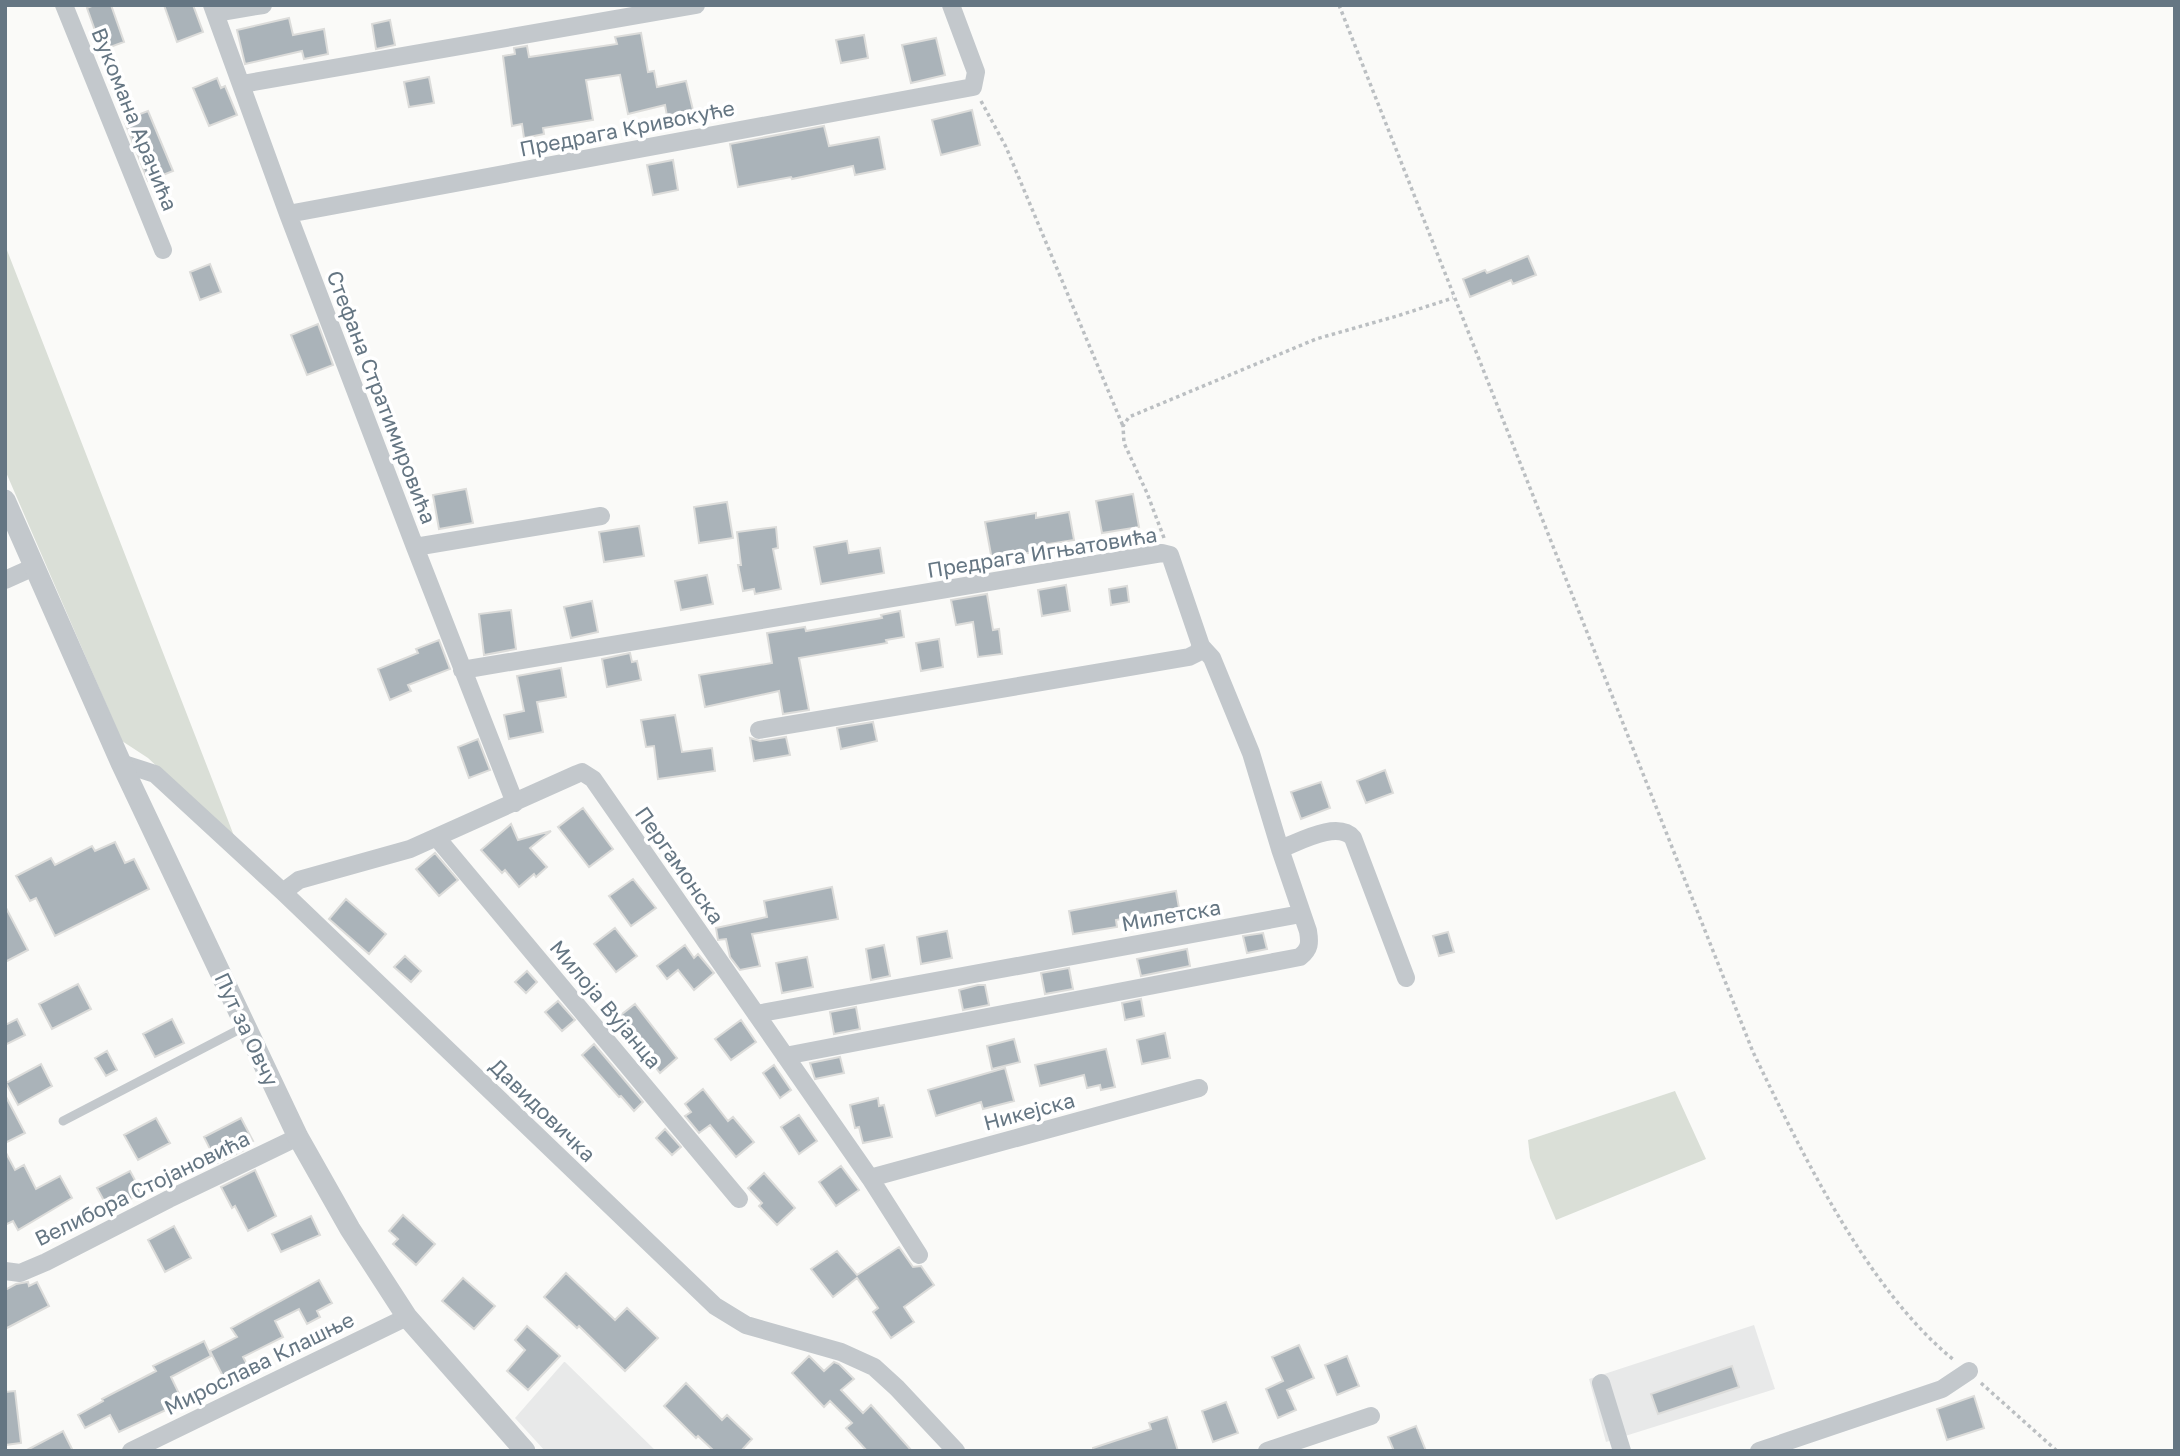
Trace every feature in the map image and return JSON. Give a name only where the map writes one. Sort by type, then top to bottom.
[{"type":"street","name":"Вукомана Арачића","points":[[64,5],[163,250]]},
{"type":"street","points":[[214,9],[263,5]]},
{"type":"street","points":[[242,85],[696,5]]},
{"type":"street","points":[[951,5],[976,72],[973,87]]},
{"type":"street","name":"Стефана Стратимировића","points":[[214,9],[288,214],[515,803]]},
{"type":"street","name":"Предрага Кривокуће","points":[[288,214],[973,87]]},
{"type":"street","name":"Пут за Овчу","points":[[5,499],[121,763],[298,1137],[350,1229],[407,1317],[525,1451]]},
{"type":"street","points":[[415,547],[601,516]]},
{"type":"street","name":"Предрага Игњатовића","points":[[462,670],[1162,553],[1170,555],[1201,646],[1212,658],[1251,752],[1280,849]]},
{"type":"street","points":[[5,580],[34,567]]},
{"type":"street","points":[[759,730],[1189,657],[1198,653],[1201,646]]},
{"type":"street","name":"Давидовичка","points":[[121,763],[155,774],[284,892],[715,1306],[746,1325],[841,1352],[874,1367],[956,1451]]},
{"type":"street","name":"Пергамонска","points":[[284,892],[299,880],[394,855],[437,838],[582,772],[593,779],[870,1178],[919,1255]]},
{"type":"street","points":[[785,1056],[1300,957],[1307,951],[1310,942],[1280,849],[1329,831],[1348,831],[1353,838],[1406,978]]},
{"type":"street","name":"Милоја Вујанца","points":[[437,838],[739,1199]]},
{"type":"street","name":"Милетска","points":[[756,1014],[1301,914]]},
{"type":"street","name":"Никејска","points":[[870,1178],[1199,1088]]},
{"type":"street","name":"Велибора Стојановића","points":[[5,1271],[20,1273],[55,1258],[298,1137]]},
{"type":"street","name":"Мирослава Клашње","points":[[131,1451],[407,1317]]},
{"type":"street","points":[[1759,1451],[1942,1389],[1969,1371]]},
{"type":"street","points":[[1601,1382],[1622,1451]]},
{"type":"street","points":[[1267,1451],[1371,1416]]},
{"type":"lane","points":[[64,1121],[246,1026]]},
{"type":"path","points":[[1339,5],[1758,1063],[1805,1156],[1864,1255],[1914,1322],[1937,1346],[1969,1371],[2057,1451]]},
{"type":"path","points":[[973,87],[1006,147],[1123,426],[1124,443],[1147,493],[1170,555]]},
{"type":"path","points":[[1123,426],[1129,417],[1149,407],[1316,339],[1453,298]]},
{"type":"shaded area","points":[[5,245],[236,841],[148,758],[122,741],[5,470]]},
{"type":"shaded area","points":[[1675,1091],[1706,1159],[1556,1220],[1530,1158],[1528,1140]]},
{"type":"shaded area","points":[[1754,1325],[1775,1389],[1606,1442],[1589,1379]]},
{"type":"shaded area","points":[[564,1362],[656,1451],[545,1451],[515,1418]]},
{"type":"building","points":[[94,5],[111,5],[124,42],[102,50],[87,8]]},
{"type":"building","points":[[164,5],[193,5],[203,32],[177,42]]},
{"type":"building","points":[[289,18],[293,35],[324,29],[328,54],[304,59],[302,51],[245,64],[237,30]]},
{"type":"building","points":[[390,20],[395,45],[376,49],[372,24]]},
{"type":"building","points":[[641,33],[648,72],[654,71],[657,87],[686,81],[693,110],[667,116],[665,105],[628,114],[620,75],[586,80],[593,120],[543,128],[544,134],[524,138],[522,124],[512,126],[503,56],[515,54],[514,48],[527,46],[529,57],[617,44],[615,37]]},
{"type":"building","points":[[864,35],[868,58],[841,63],[836,40]]},
{"type":"building","points":[[936,38],[945,75],[911,83],[902,45]]},
{"type":"building","points":[[429,77],[434,103],[409,107],[404,82]]},
{"type":"building","points":[[217,78],[221,88],[225,86],[237,115],[209,126],[193,88]]},
{"type":"building","points":[[972,110],[980,145],[941,155],[932,120]]},
{"type":"building","points":[[148,111],[173,171],[148,181],[124,120]]},
{"type":"building","points":[[824,126],[829,146],[879,137],[885,169],[855,175],[853,166],[738,187],[730,144]]},
{"type":"building","points":[[673,160],[678,190],[653,195],[647,165]]},
{"type":"building","points":[[1528,256],[1536,275],[1513,284],[1511,280],[1470,297],[1463,279],[1485,270],[1487,273]]},
{"type":"building","points":[[210,264],[221,292],[200,300],[190,272]]},
{"type":"building","points":[[318,324],[333,365],[307,375],[291,335]]},
{"type":"building","points":[[466,489],[473,523],[439,529],[433,495]]},
{"type":"building","points":[[1133,494],[1139,527],[1102,533],[1096,501]]},
{"type":"building","points":[[727,502],[733,538],[699,543],[694,507]]},
{"type":"building","points":[[1069,512],[1074,540],[1042,545],[1043,550],[992,560],[985,522],[1036,513],[1036,518]]},
{"type":"building","points":[[639,526],[644,556],[604,562],[599,532]]},
{"type":"building","points":[[776,527],[778,548],[773,549],[781,589],[755,594],[754,589],[743,591],[738,565],[741,565],[737,532]]},
{"type":"building","points":[[847,541],[849,553],[880,548],[884,573],[821,584],[814,547]]},
{"type":"building","points":[[707,575],[713,604],[681,610],[675,581]]},
{"type":"building","points":[[1066,585],[1070,611],[1042,616],[1038,590]]},
{"type":"building","points":[[1127,586],[1129,602],[1111,605],[1109,589]]},
{"type":"building","points":[[987,594],[993,630],[999,629],[1002,654],[978,657],[973,622],[956,625],[951,600]]},
{"type":"building","points":[[592,601],[598,632],[571,638],[564,607]]},
{"type":"building","points":[[511,610],[516,649],[484,655],[479,614]]},
{"type":"building","points":[[900,611],[904,637],[886,640],[887,643],[799,658],[809,710],[783,714],[779,691],[705,707],[699,675],[772,663],[767,633],[805,627],[806,631],[882,618],[881,615]]},
{"type":"building","points":[[939,639],[943,667],[921,671],[916,643]]},
{"type":"building","points":[[439,640],[450,669],[408,685],[411,691],[390,700],[378,669],[418,653],[416,649]]},
{"type":"building","points":[[630,653],[632,662],[637,661],[641,680],[607,687],[602,659]]},
{"type":"building","points":[[561,668],[566,697],[537,702],[543,732],[509,739],[504,715],[524,711],[517,676]]},
{"type":"building","points":[[675,715],[682,752],[712,748],[715,771],[658,779],[654,746],[646,747],[641,720]]},
{"type":"building","points":[[873,722],[877,741],[841,749],[837,728]]},
{"type":"building","points":[[786,737],[790,755],[754,761],[750,738],[760,741]]},
{"type":"building","points":[[478,739],[490,770],[469,778],[458,747]]},
{"type":"building","points":[[1385,770],[1393,793],[1366,803],[1357,781]]},
{"type":"building","points":[[1321,782],[1330,808],[1301,819],[1291,792]]},
{"type":"building","points":[[583,808],[613,849],[589,867],[558,827]]},
{"type":"building","points":[[511,824],[518,840],[551,831],[530,848],[547,867],[519,887],[505,870],[502,873],[481,850]]},
{"type":"building","points":[[115,842],[125,863],[134,859],[149,889],[55,936],[36,898],[30,901],[16,876],[51,858],[55,865],[92,846],[95,851]]},
{"type":"building","points":[[435,853],[458,880],[439,896],[416,869]]},
{"type":"building","points":[[633,879],[656,908],[631,926],[609,896]]},
{"type":"building","points":[[832,887],[838,919],[752,934],[760,966],[740,970],[730,957],[726,939],[718,940],[716,928],[767,917],[764,901]]},
{"type":"building","points":[[1176,891],[1179,908],[1116,920],[1117,927],[1073,934],[1069,911]]},
{"type":"building","points":[[346,899],[386,934],[369,954],[329,919]]},
{"type":"building","points":[[5,906],[28,950],[5,962]]},
{"type":"building","points":[[615,928],[637,956],[616,972],[594,944]]},
{"type":"building","points":[[947,931],[952,958],[921,964],[917,937]]},
{"type":"building","points":[[1448,932],[1454,952],[1439,956],[1433,936]]},
{"type":"building","points":[[1263,933],[1267,949],[1247,953],[1243,936]]},
{"type":"building","points":[[685,945],[694,958],[698,954],[714,973],[694,990],[678,970],[667,979],[657,966]]},
{"type":"building","points":[[884,945],[890,976],[871,980],[866,949]]},
{"type":"building","points":[[1187,949],[1190,966],[1141,976],[1137,959]]},
{"type":"building","points":[[405,956],[421,971],[411,982],[394,967]]},
{"type":"building","points":[[807,957],[813,987],[782,993],[776,963]]},
{"type":"building","points":[[1069,968],[1073,989],[1045,994],[1041,973]]},
{"type":"building","points":[[527,971],[537,982],[526,993],[515,982]]},
{"type":"building","points":[[78,984],[91,1009],[52,1029],[39,1004]]},
{"type":"building","points":[[985,985],[989,1005],[963,1010],[959,990]]},
{"type":"building","points":[[1141,999],[1144,1016],[1125,1020],[1122,1003]]},
{"type":"building","points":[[558,1001],[575,1020],[562,1031],[545,1012]]},
{"type":"building","points":[[635,1004],[677,1058],[660,1073],[617,1018]]},
{"type":"building","points":[[856,1007],[860,1029],[834,1034],[830,1012]]},
{"type":"building","points":[[17,1019],[25,1035],[5,1045],[5,1025]]},
{"type":"building","points":[[172,1019],[184,1043],[155,1057],[143,1034]]},
{"type":"building","points":[[741,1020],[756,1042],[731,1060],[715,1039]]},
{"type":"building","points":[[1165,1033],[1170,1058],[1142,1064],[1137,1040]]},
{"type":"building","points":[[1014,1039],[1020,1062],[992,1069],[987,1046]]},
{"type":"building","points":[[594,1044],[643,1102],[634,1111],[582,1055]]},
{"type":"building","points":[[1106,1049],[1115,1087],[1101,1090],[1100,1085],[1087,1088],[1084,1075],[1040,1086],[1035,1065]]},
{"type":"building","points":[[107,1051],[117,1070],[106,1076],[95,1058]]},
{"type":"building","points":[[840,1057],[844,1073],[815,1079],[810,1063]]},
{"type":"building","points":[[41,1064],[52,1086],[18,1105],[6,1083]]},
{"type":"building","points":[[774,1065],[791,1090],[780,1098],[763,1073]]},
{"type":"building","points":[[1005,1068],[1014,1101],[983,1109],[981,1102],[936,1116],[928,1090]]},
{"type":"building","points":[[703,1089],[728,1121],[733,1117],[754,1142],[736,1157],[710,1125],[699,1133],[685,1116],[691,1112],[685,1104]]},
{"type":"building","points":[[5,1095],[25,1133],[5,1143]]},
{"type":"building","points":[[878,1098],[879,1106],[884,1105],[892,1137],[863,1143],[859,1127],[855,1128],[850,1105]]},
{"type":"building","points":[[799,1115],[817,1141],[799,1154],[781,1127]]},
{"type":"building","points":[[156,1118],[170,1143],[138,1160],[124,1135]]},
{"type":"building","points":[[241,1118],[253,1141],[242,1146],[244,1150],[217,1163],[204,1137]]},
{"type":"building","points":[[665,1129],[681,1147],[672,1155],[656,1138]]},
{"type":"building","points":[[5,1151],[15,1170],[24,1165],[36,1189],[60,1176],[72,1198],[18,1230],[13,1221],[5,1225]]},
{"type":"building","points":[[841,1166],[859,1190],[836,1206],[819,1182]]},
{"type":"building","points":[[255,1170],[276,1216],[248,1231],[221,1187]]},
{"type":"building","points":[[130,1171],[142,1193],[109,1210],[97,1188]]},
{"type":"building","points":[[764,1173],[795,1208],[777,1225],[759,1206],[762,1203],[748,1188]]},
{"type":"building","points":[[403,1215],[435,1244],[416,1265],[393,1244],[398,1239],[389,1231]]},
{"type":"building","points":[[311,1216],[320,1235],[281,1252],[272,1234]]},
{"type":"building","points":[[174,1226],[191,1258],[165,1272],[148,1240]]},
{"type":"building","points":[[899,1247],[913,1267],[921,1266],[934,1285],[904,1307],[914,1322],[891,1338],[873,1312],[878,1308],[857,1278],[833,1297],[811,1269],[837,1251],[857,1275]]},
{"type":"building","points":[[566,1273],[615,1320],[627,1308],[658,1338],[625,1371],[579,1326],[577,1328],[544,1297]]},
{"type":"building","points":[[463,1278],[495,1306],[474,1329],[442,1301]]},
{"type":"building","points":[[319,1280],[332,1303],[317,1311],[320,1317],[307,1324],[299,1309],[275,1321],[283,1337],[243,1357],[250,1370],[226,1382],[210,1351],[237,1337],[231,1328]]},
{"type":"building","points":[[28,1282],[29,1286],[37,1282],[49,1306],[5,1329],[5,1290]]},
{"type":"building","points":[[527,1326],[560,1356],[528,1390],[507,1371],[525,1350],[515,1340]]},
{"type":"building","points":[[204,1341],[211,1356],[171,1377],[183,1402],[119,1432],[110,1415],[85,1428],[78,1415],[103,1401],[102,1399],[156,1371],[153,1366]]},
{"type":"building","points":[[1299,1345],[1314,1378],[1287,1390],[1296,1410],[1278,1418],[1266,1389],[1283,1381],[1272,1357]]},
{"type":"building","points":[[809,1356],[824,1371],[834,1362],[839,1364],[854,1379],[841,1390],[863,1413],[871,1405],[912,1451],[867,1451],[846,1428],[852,1423],[830,1401],[824,1407],[792,1373]]},
{"type":"building","points":[[1347,1356],[1359,1386],[1337,1395],[1325,1365]]},
{"type":"building","points":[[1732,1366],[1739,1387],[1658,1414],[1651,1394]]},
{"type":"building","points":[[686,1383],[722,1420],[727,1415],[752,1439],[741,1451],[714,1451],[698,1436],[696,1438],[664,1406]]},
{"type":"building","points":[[15,1391],[21,1443],[5,1445],[5,1392]]},
{"type":"building","points":[[1974,1396],[1984,1428],[1947,1440],[1937,1409]]},
{"type":"building","points":[[1226,1402],[1238,1433],[1213,1442],[1202,1411]]},
{"type":"building","points":[[1167,1417],[1178,1451],[1093,1451],[1093,1448],[1151,1429],[1149,1423]]},
{"type":"building","points":[[1416,1426],[1426,1451],[1394,1451],[1388,1437]]},
{"type":"building","points":[[63,1431],[73,1451],[25,1451]]}]
